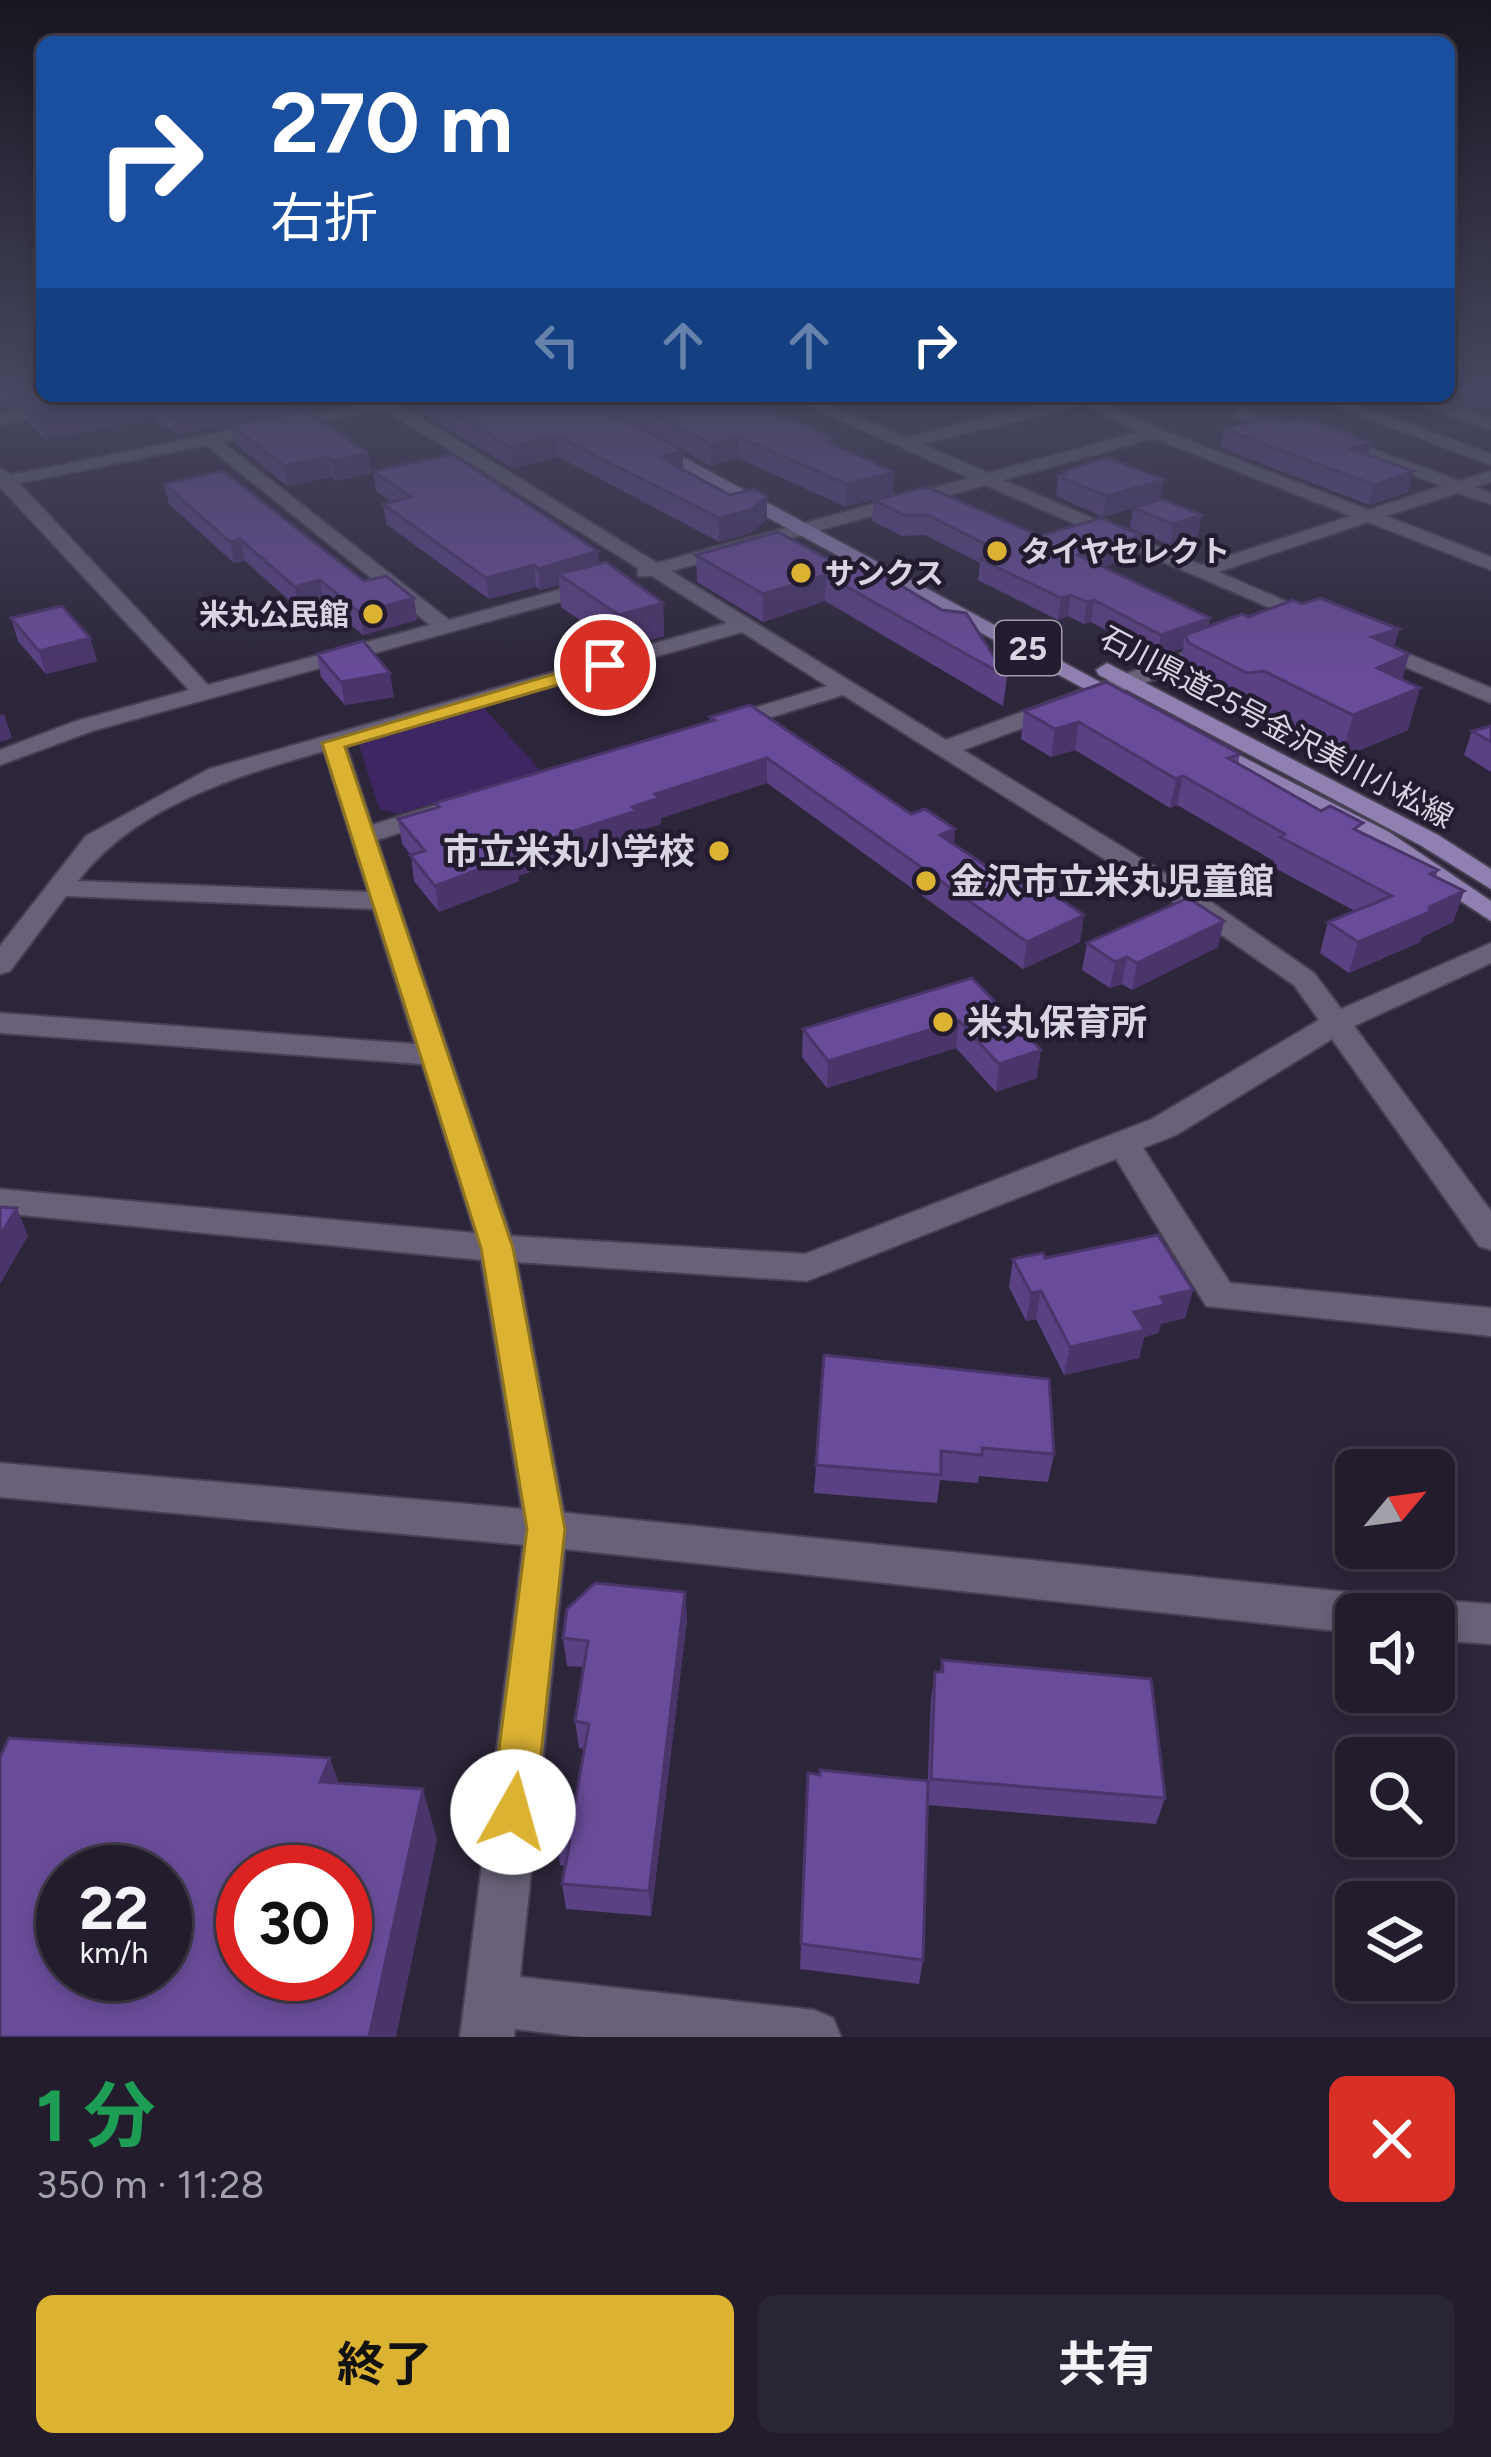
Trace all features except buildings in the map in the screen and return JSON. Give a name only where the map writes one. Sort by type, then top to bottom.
[{"type":"main road","name":"石川県道25号金沢美川小松線","points":[[728,484],[1380,837],[1491,913]]},
{"type":"main road","name":"石川県道25号金沢美川小松線","points":[[749,484],[1430,840],[1491,881]]},
{"type":"street","points":[[7,484],[204,694]]},
{"type":"street","points":[[265,484],[445,627]]},
{"type":"street","points":[[501,484],[633,576],[741,626],[1256,943],[1304,979],[1491,1237]]},
{"type":"street","points":[[0,758],[84,726],[971,484]]},
{"type":"street","points":[[1001,484],[1201,572],[1293,620],[1491,696]]},
{"type":"street","points":[[1285,484],[1491,565]]},
{"type":"street","points":[[1451,484],[1491,499]]},
{"type":"street","points":[[1201,572],[1463,484]]},
{"type":"street","points":[[0,965],[95,841],[218,774],[741,626]]},
{"type":"street","points":[[943,749],[1238,640]]},
{"type":"street","points":[[1461,683],[1491,671]]},
{"type":"street","points":[[706,730],[843,688]]},
{"type":"street","points":[[333,743],[497,1248],[546,1529],[489,2019],[814,2037]]},
{"type":"street","points":[[363,836],[454,808]]},
{"type":"street","points":[[58,888],[384,901]]},
{"type":"street","points":[[0,1201],[497,1248],[807,1268],[1164,1127],[1338,1022],[1491,952]]},
{"type":"street","points":[[0,1023],[434,1055]]},
{"type":"street","points":[[1122,1142],[1219,1296],[1491,1322]]},
{"type":"street","points":[[0,1480],[546,1529],[1335,1611]]},
{"type":"street","points":[[1455,1621],[1491,1624]]},
{"type":"shaded area","points":[[484,708],[541,771],[398,814],[379,809],[359,744]]},
{"type":"place","name":"タイヤセレクト","points":[[997,551]]},
{"type":"place","name":"サンクス","points":[[801,573]]},
{"type":"place","name":"米丸公民館","points":[[373,614]]},
{"type":"place","name":"市立米丸小学校","points":[[719,851]]},
{"type":"place","name":"金沢市立米丸児童館","points":[[926,881]]},
{"type":"place","name":"米丸保育所","points":[[943,1022]]},
{"type":"route","points":[[513,1812],[546,1529],[497,1248],[333,743],[605,665]]}]
